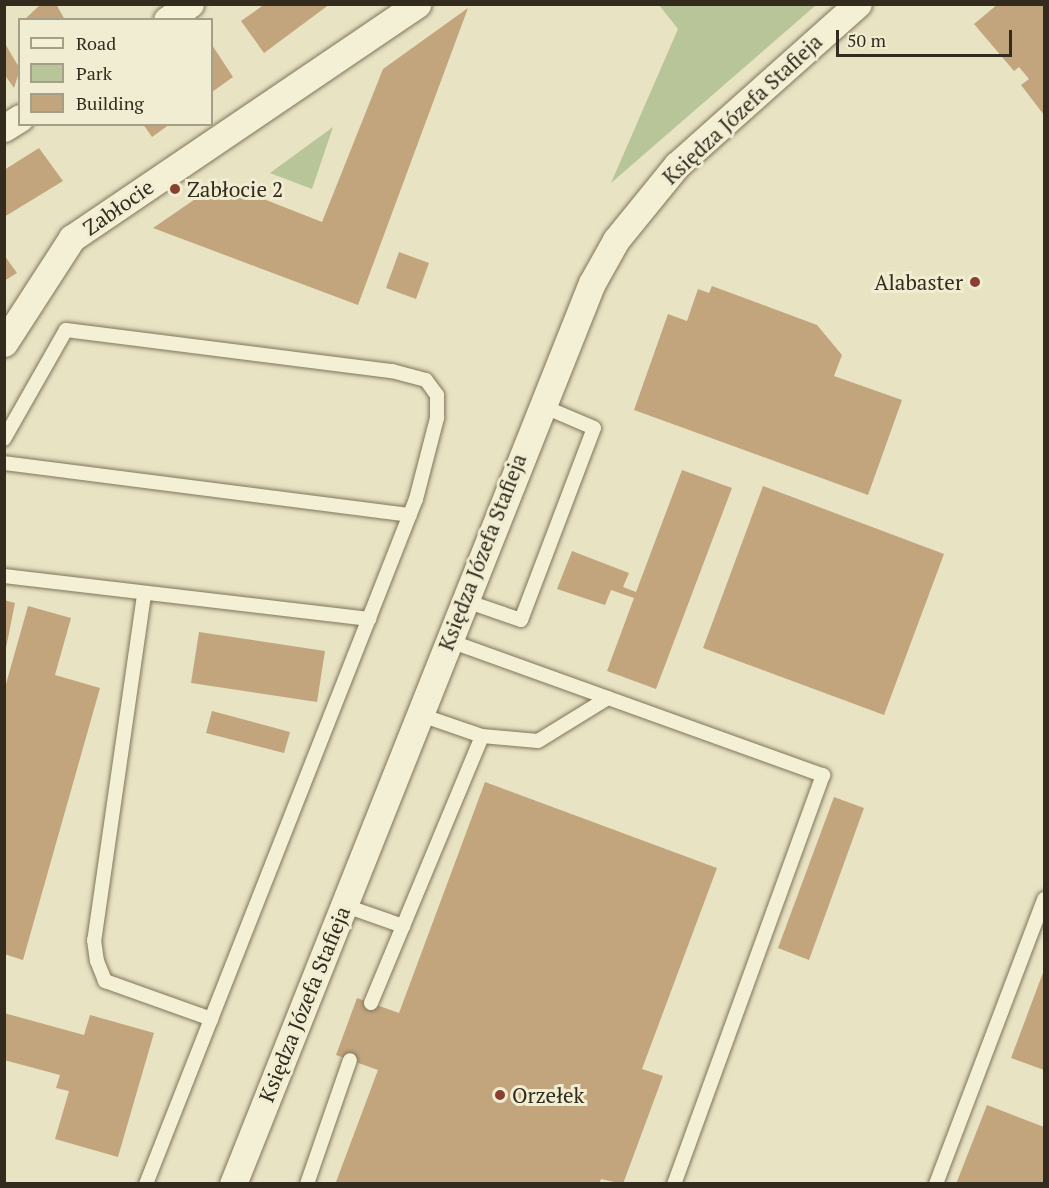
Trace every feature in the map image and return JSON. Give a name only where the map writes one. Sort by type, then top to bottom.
[{"type":"street","points":[[170,18],[190,4]]},
{"type":"street","name":"Zabłocie","points":[[4,343],[72,238],[417,4]]},
{"type":"street","name":"Księdza Józefa Stafieja","points":[[233,1184],[540,405],[592,283],[646,200],[710,133],[858,4]]},
{"type":"street","points":[[4,128],[18,119]]},
{"type":"lane","points":[[4,439],[66,330],[393,371],[426,380],[437,395],[437,418],[410,515],[146,1184]]},
{"type":"lane","points":[[463,600],[521,620],[525,610],[594,428],[540,405]]},
{"type":"lane","points":[[4,463],[410,515]]},
{"type":"lane","points":[[4,576],[144,595],[369,619]]},
{"type":"lane","points":[[144,595],[94,940],[97,961],[105,981],[211,1018]]},
{"type":"lane","points":[[447,640],[824,775],[674,1184]]},
{"type":"lane","points":[[418,714],[482,736],[538,741],[608,698]]},
{"type":"lane","points":[[371,1003],[403,926],[422,893],[482,736]]},
{"type":"lane","points":[[936,1184],[1044,899]]},
{"type":"lane","points":[[343,905],[403,926]]},
{"type":"lane","points":[[307,1184],[350,1060]]},
{"type":"green space","points":[[659,5],[816,5],[611,183],[678,29]]},
{"type":"green space","points":[[333,127],[312,189],[270,173]]},
{"type":"building","points":[[41,4],[56,4],[64,18],[26,18]]},
{"type":"building","points":[[265,4],[330,4],[264,53],[241,21]]},
{"type":"building","points":[[998,4],[1044,4],[1044,115],[1021,85],[1029,79],[1019,67],[1014,71],[974,24]]},
{"type":"building","points":[[468,8],[358,305],[153,228],[220,182],[322,222],[383,69]]},
{"type":"building","points":[[4,42],[18,66],[14,88],[4,74]]},
{"type":"building","points":[[213,47],[233,77],[213,91]]},
{"type":"building","points":[[144,126],[167,126],[152,137]]},
{"type":"building","points":[[39,148],[63,181],[4,217],[4,170]]},
{"type":"building","points":[[399,252],[429,263],[416,299],[386,288]]},
{"type":"building","points":[[4,255],[17,273],[4,281]]},
{"type":"building","points":[[712,286],[817,325],[842,355],[834,376],[902,400],[868,495],[634,410],[668,314],[687,321],[698,289],[709,293]]},
{"type":"building","points":[[682,470],[732,488],[656,689],[607,671],[634,598],[611,590],[605,605],[557,589],[572,551],[629,573],[623,587],[636,592]]},
{"type":"building","points":[[763,486],[944,554],[884,715],[703,648]]},
{"type":"building","points":[[4,600],[15,603],[5,653],[4,653]]},
{"type":"building","points":[[28,606],[71,618],[55,675],[100,688],[23,960],[4,954],[4,691]]},
{"type":"building","points":[[199,632],[325,651],[317,702],[191,683]]},
{"type":"building","points":[[212,711],[290,732],[284,753],[206,733]]},
{"type":"building","points":[[485,782],[717,868],[642,1069],[663,1076],[623,1184],[601,1179],[599,1184],[341,1184],[336,1182],[378,1070],[336,1055],[357,998],[399,1013]]},
{"type":"building","points":[[834,797],[864,808],[809,960],[778,948]]},
{"type":"building","points":[[1044,970],[1044,1070],[1011,1058]]},
{"type":"building","points":[[4,1013],[84,1035],[90,1015],[154,1033],[118,1157],[55,1139],[69,1091],[56,1088],[60,1075],[4,1060]]},
{"type":"building","points":[[987,1105],[1044,1127],[1044,1184],[956,1184]]},
{"type":"place","name":"Zabłocie 2","points":[[175,189]]},
{"type":"place","name":"Alabaster","points":[[975,282]]},
{"type":"place","name":"Orzełek","points":[[500,1095]]}]
